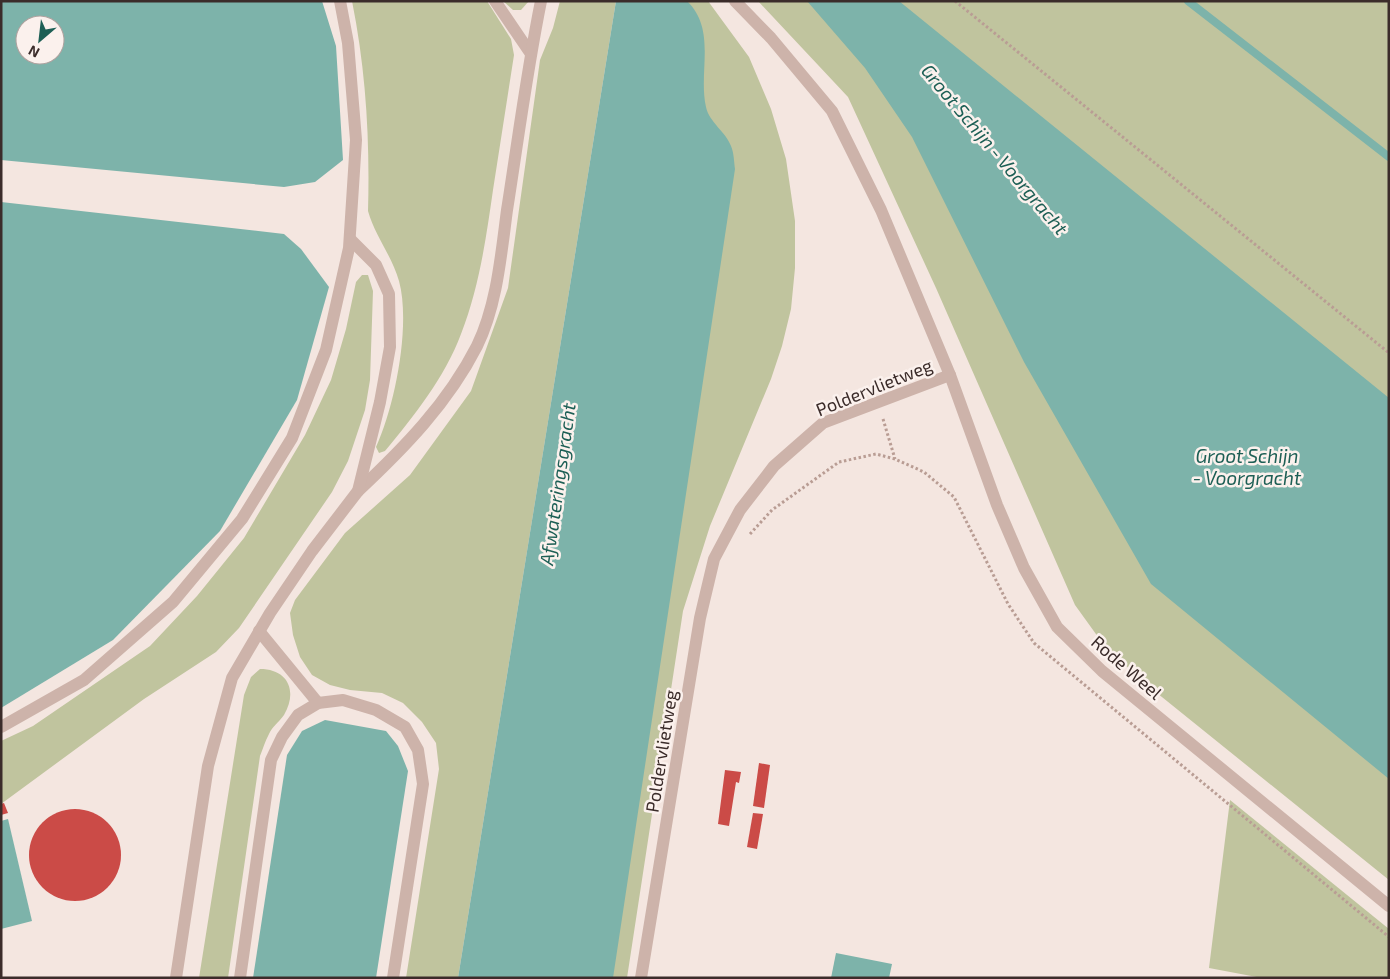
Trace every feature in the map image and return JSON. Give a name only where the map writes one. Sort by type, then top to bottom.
[{"type":"street","points":[[1,727],[84,680],[173,602],[242,519],[292,438],[326,350],[350,239],[356,140],[348,43],[340,1]]},
{"type":"street","points":[[495,1],[531,54]]},
{"type":"street","points":[[176,978],[208,766],[232,678],[259,631],[312,551],[358,492],[406,446],[444,399],[477,345],[495,290],[531,54],[541,1]]},
{"type":"street","name":"Poldervlietweg","points":[[642,978],[700,618],[714,559],[740,510],[774,466],[823,423],[950,375],[881,210],[832,111],[771,38],[735,1]]},
{"type":"street","points":[[350,239],[376,265],[389,294],[390,347],[380,402],[358,492]]},
{"type":"street","name":"Rode Weel","points":[[950,375],[997,505],[1016,550],[1056,627],[1102,671],[1389,906]]},
{"type":"street","points":[[259,631],[318,703]]},
{"type":"street","points":[[240,978],[272,760],[282,737],[298,715],[318,703],[343,700],[376,710],[405,727],[418,750],[423,784],[393,978]]},
{"type":"path","points":[[955,1],[1389,353]]},
{"type":"path","points":[[878,402],[895,459]]},
{"type":"path","points":[[749,536],[772,510],[839,462],[876,454],[895,459],[924,472],[954,498],[1008,604],[1034,643],[1389,937]]},
{"type":"green space","points":[[352,1],[487,1],[511,39],[514,55],[485,245],[467,317],[454,350],[438,381],[396,438],[385,451],[379,453],[376,447],[389,410],[399,365],[403,320],[402,299],[396,272],[368,211],[368,158],[364,79]]},
{"type":"green space","points":[[503,1],[529,1],[521,10],[513,10]]},
{"type":"green space","points":[[560,1],[616,1],[458,978],[406,978],[439,769],[436,743],[422,722],[403,703],[382,693],[350,690],[330,685],[312,675],[300,657],[293,635],[290,613],[295,600],[345,533],[410,475],[471,391],[508,288],[540,60],[553,28]]},
{"type":"green space","points":[[665,1],[708,1],[749,57],[771,109],[786,159],[795,221],[795,268],[791,309],[782,346],[771,379],[710,526],[683,611],[627,978],[532,978]]},
{"type":"green space","points":[[758,1],[1389,1],[1389,880],[1152,689],[1106,648],[1075,605],[936,288],[848,97]]},
{"type":"green space","points":[[362,275],[368,275],[373,291],[370,380],[365,410],[348,461],[332,492],[239,628],[216,652],[144,699],[1,804],[1,741],[33,726],[150,646],[197,596],[244,538],[305,435],[331,380],[346,329],[356,282]]},
{"type":"green space","points":[[260,669],[270,670],[284,677],[290,690],[290,698],[284,715],[270,731],[260,756],[228,978],[199,978],[244,695],[251,677]]},
{"type":"green space","points":[[1230,800],[1389,929],[1389,978],[1262,978],[1209,968]]},
{"type":"water","points":[[1,1],[322,1],[336,46],[343,160],[315,182],[284,187],[1,160]]},
{"type":"water","name":"Afwateringsgracht","points":[[616,1],[687,1],[696,12],[702,25],[704,38],[704,94],[706,107],[710,117],[729,141],[735,169],[613,978],[458,978]]},
{"type":"water","name":"Groot Schijn - Voorgracht","points":[[807,1],[899,1],[1389,398],[1389,779],[1151,584],[1024,362],[912,137],[865,68]]},
{"type":"water","points":[[1,202],[284,234],[301,249],[329,287],[297,400],[220,531],[113,640],[1,708]]},
{"type":"water","points":[[325,720],[386,731],[398,746],[408,771],[376,978],[253,978],[287,755],[302,731]]},
{"type":"water","points":[[8,819],[32,921],[1,929],[1,821]]},
{"type":"water","points":[[836,953],[892,964],[889,978],[831,978]]},
{"type":"building","points":[[759,763],[770,765],[764,808],[753,806]]},
{"type":"building","points":[[725,770],[741,772],[739,783],[736,782],[729,826],[718,824]]},
{"type":"building","points":[[4,803],[8,813],[1,815],[1,804]]},
{"type":"building","points":[[75,809],[93,812],[108,822],[118,837],[121,855],[118,873],[108,888],[93,898],[75,901],[57,898],[42,888],[32,873],[29,855],[32,837],[42,822],[57,812]]},
{"type":"building","points":[[753,813],[763,814],[757,849],[747,847]]},
{"type":"waterway","points":[[1188,1],[1389,157]]}]
